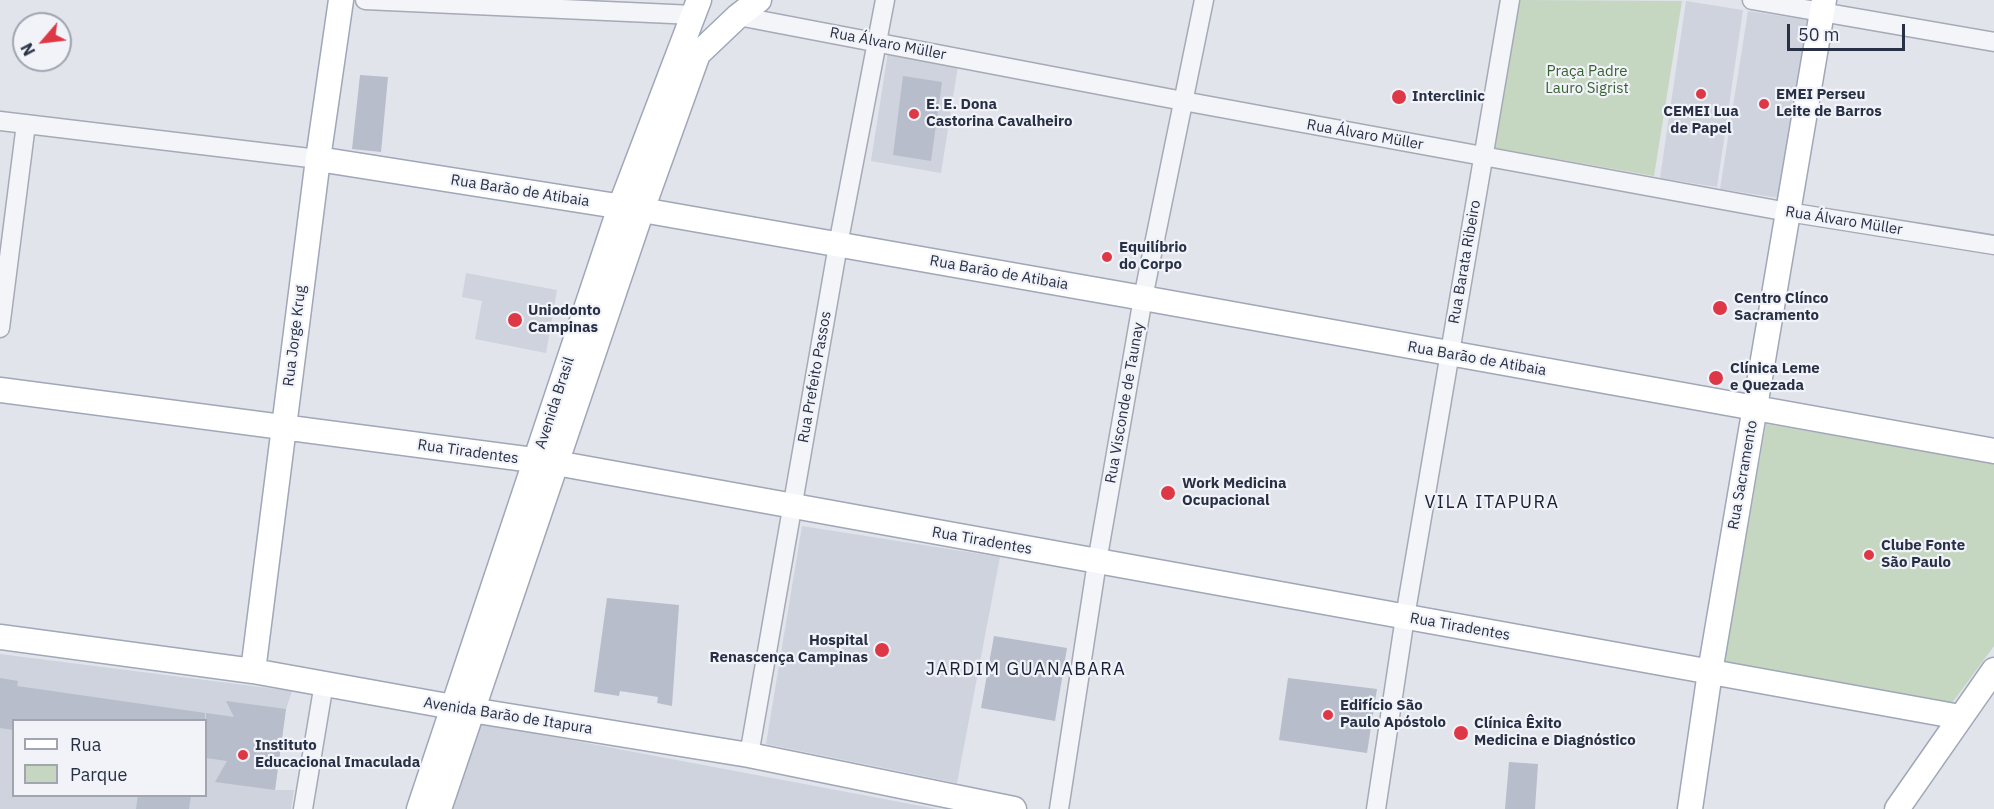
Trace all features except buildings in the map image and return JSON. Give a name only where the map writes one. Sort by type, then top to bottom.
[{"type":"main road","name":"Rua Jorge Krug","points":[[252,671],[318,159],[341,0]]},
{"type":"main road","name":"Avenida Brasil","points":[[631,208],[698,54],[738,8],[759,0]]},
{"type":"main road","name":"Rua Sacramento","points":[[1690,809],[1710,672],[1823,6]]},
{"type":"main road","name":"Avenida Brasil","points":[[439,809],[463,709],[696,8]]},
{"type":"main road","name":"Rua Barão de Atibaia","points":[[318,159],[631,208],[1994,451]]},
{"type":"main road","name":"Rua Tiradentes","points":[[0,390],[546,462],[1960,717]]},
{"type":"main road","name":"Avenida Barão de Itapura","points":[[0,637],[252,671],[463,709],[749,755],[1014,809]]},
{"type":"main road","points":[[1898,809],[1994,670]]},
{"type":"main road","name":"Avenida Brasil","points":[[418,809],[463,709]]},
{"type":"street","points":[[365,0],[696,8]]},
{"type":"street","name":"Rua Prefeito Passos","points":[[749,755],[838,245],[885,0]]},
{"type":"street","name":"Rua Visconde de Taunay","points":[[1059,809],[1097,562],[1143,298],[1204,0]]},
{"type":"street","name":"Rua Barata Ribeiro","points":[[1376,809],[1405,617],[1510,0]]},
{"type":"street","points":[[1752,0],[1823,6],[1994,42]]},
{"type":"street","name":"Rua Álvaro Müller","points":[[738,8],[877,41],[1183,101],[1788,212],[1994,245]]},
{"type":"street","name":"Rua Barão de Atibaia","points":[[0,121],[318,159]]},
{"type":"street","points":[[0,328],[26,124]]},
{"type":"street","points":[[303,809],[324,683]]},
{"type":"shaded area","name":"CEMEI Lua de Papel","points":[[1686,1],[1743,10],[1717,187],[1660,178]]},
{"type":"shaded area","name":"EMEI Perseu Leite de Barros","points":[[1748,11],[1807,20],[1779,198],[1720,189]]},
{"type":"shaded area","name":"E. E. Dona Castorina Cavalheiro","points":[[888,52],[958,66],[941,173],[871,161]]},
{"type":"shaded area","name":"Uniodonto Campinas","points":[[466,273],[557,290],[546,353],[475,339],[482,301],[462,297]]},
{"type":"shaded area","name":"Hospital Renascença Campinas","points":[[802,526],[1000,557],[957,783],[766,744]]},
{"type":"shaded area","name":"Instituto Educacional Imaculada","points":[[0,654],[292,691],[286,709],[275,790],[294,790],[291,809],[0,809]]},
{"type":"shaded area","points":[[480,723],[937,809],[452,809]]},
{"type":"green space","name":"Praça Padre Lauro Sigrist","points":[[1517,0],[1682,1],[1654,176],[1495,148]]},
{"type":"green space","name":"Clube Fonte São Paulo","points":[[1766,424],[1994,463],[1994,646],[1952,703],[1724,665]]},
{"type":"place","name":"CEMEI Lua de Papel","points":[[1701,94]]},
{"type":"place","name":"Interclinic","points":[[1399,97]]},
{"type":"place","name":"EMEI Perseu Leite de Barros","points":[[1764,104]]},
{"type":"place","name":"E. E. Dona Castorina Cavalheiro","points":[[914,114]]},
{"type":"place","name":"Equilíbrio do Corpo","points":[[1107,257]]},
{"type":"place","name":"Centro Clínco Sacramento","points":[[1720,308]]},
{"type":"place","name":"Uniodonto Campinas","points":[[515,320]]},
{"type":"place","name":"Clínica Leme e Quezada","points":[[1716,378]]},
{"type":"place","name":"Work Medicina Ocupacional","points":[[1168,493]]},
{"type":"place","name":"Clube Fonte São Paulo","points":[[1869,555]]},
{"type":"place","name":"Hospital Renascença Campinas","points":[[882,650]]},
{"type":"place","name":"Edifício São Paulo Apóstolo","points":[[1328,715]]},
{"type":"place","name":"Clínica Êxito Medicina e Diagnóstico","points":[[1461,733]]},
{"type":"place","name":"Instituto Educacional Imaculada","points":[[243,755]]},
{"type":"district","name":"VILA ITAPURA","points":[[1492,503]]},
{"type":"district","name":"JARDIM GUANABARA","points":[[1026,670]]}]
